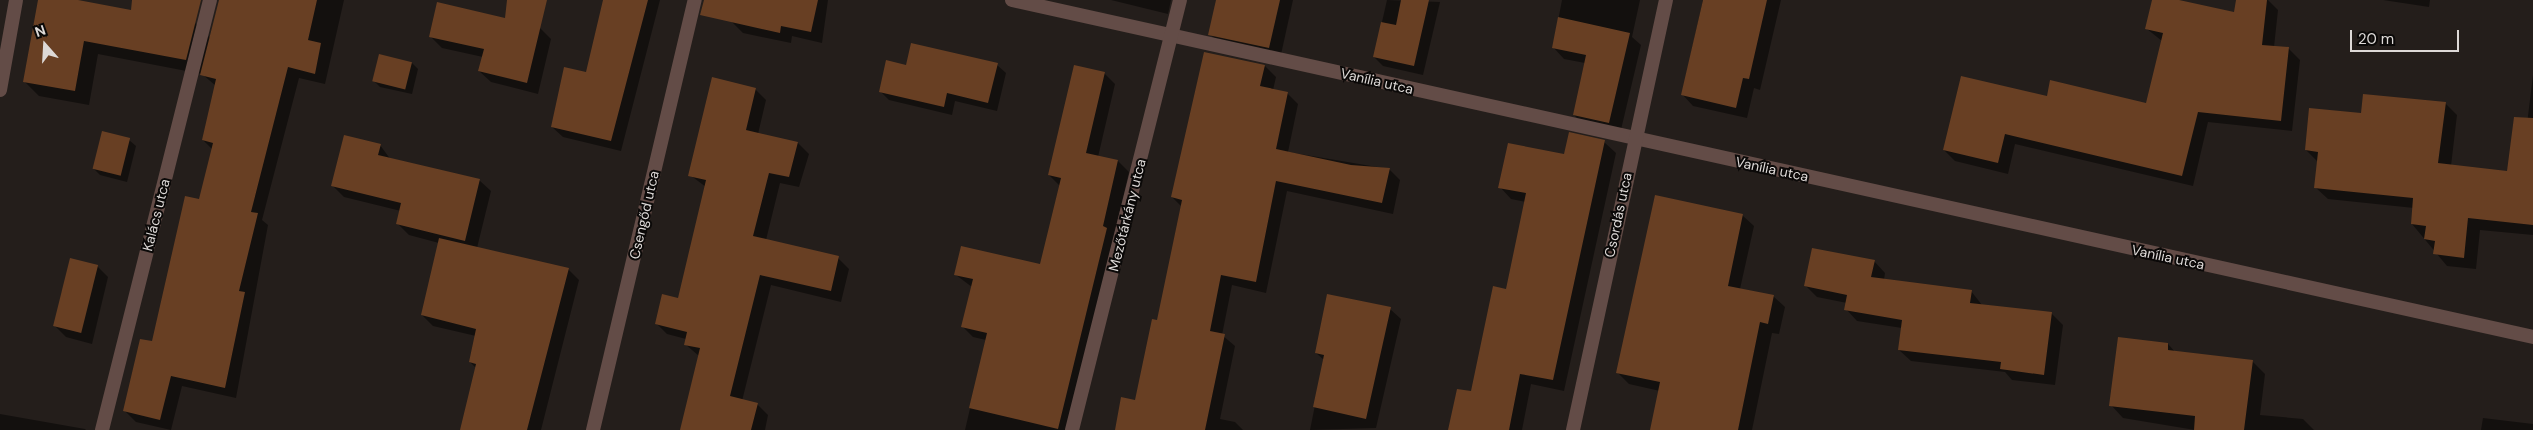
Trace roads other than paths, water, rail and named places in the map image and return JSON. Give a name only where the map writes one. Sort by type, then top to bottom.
[{"type":"street","points":[[0,90],[16,0]]},
{"type":"street","name":"Kalács utca","points":[[102,430],[210,0]]},
{"type":"street","name":"Csengőd utca","points":[[593,430],[695,0]]},
{"type":"street","name":"Vanília utca","points":[[1012,0],[2533,337]]},
{"type":"street","name":"Mezőtárkány utca","points":[[1072,430],[1180,0]]},
{"type":"street","name":"Csordás utca","points":[[1573,430],[1633,139],[1666,0]]}]
